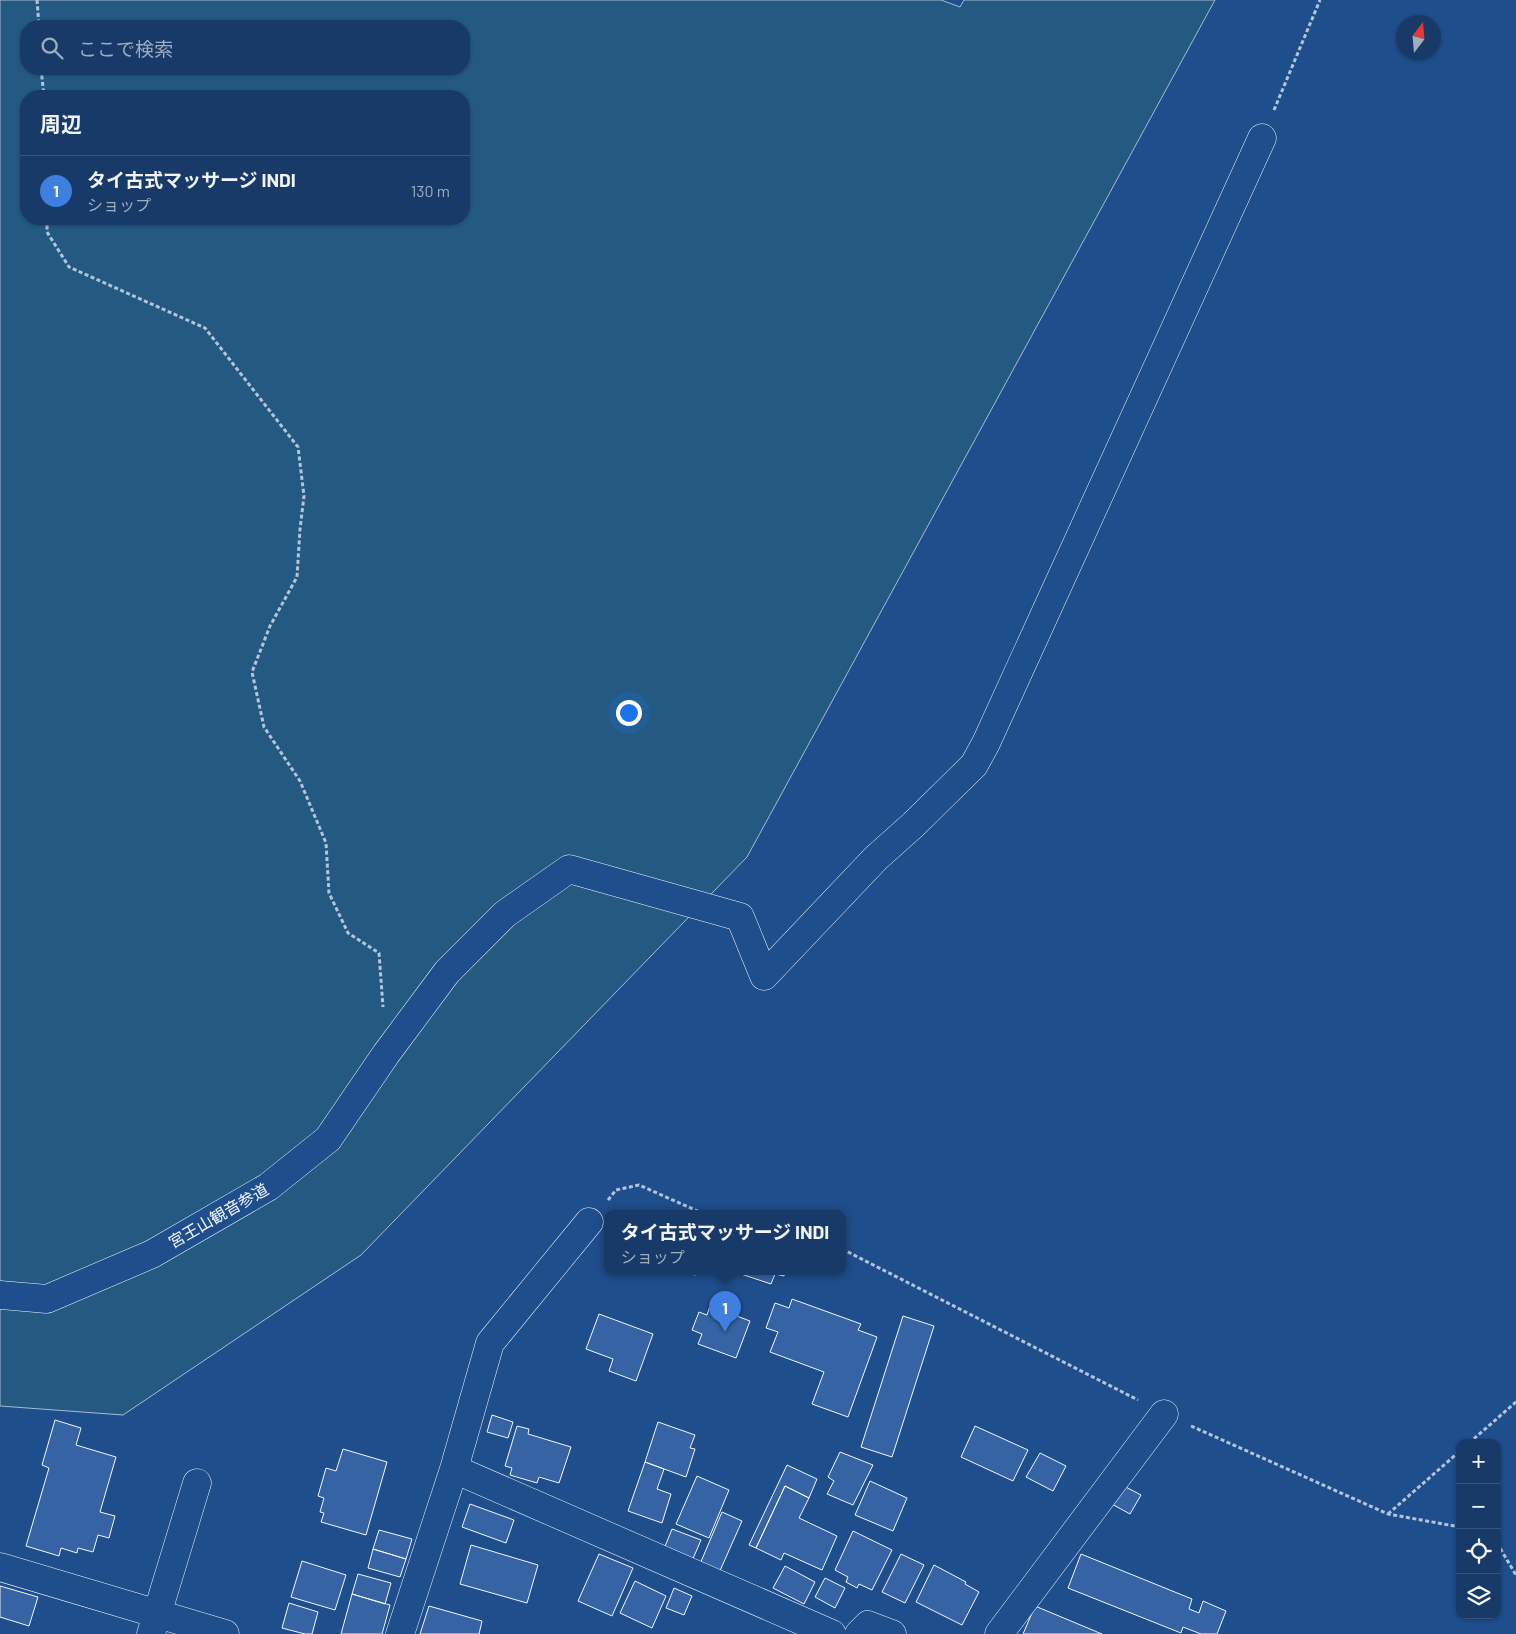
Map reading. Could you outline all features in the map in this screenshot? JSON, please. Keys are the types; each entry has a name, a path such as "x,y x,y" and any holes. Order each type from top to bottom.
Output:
{"street":[{"name":"宮王山観音参道","path":"0,1295 47,1298 152,1254 268,1187 328,1139 386,1054 448,972 505,914 569,869 740,917 764,976 876,858 913,825 974,765 986,743 1262,138"},
{"path":"400,1634 454,1469 490,1343 589,1222"},
{"path":"999,1634 1164,1414"},
{"path":"454,1469 832,1634"},
{"path":"154,1624 197,1483"},
{"path":"0,1567 154,1624 225,1634"},
{"path":"859,1634 868,1625 892,1634"}],"path":[{"path":"37,0 39,20"},
{"path":"1262,138 1320,0"},
{"path":"42,75 43,90"},
{"path":"47,225 47,232 69,267 205,328 298,447 304,496 297,577 270,626 252,672 264,727 300,781 326,843 329,893 348,933 379,953 383,1008"},
{"path":"589,1222 616,1190 639,1185 695,1210"},
{"path":"846,1251 1164,1414 1388,1514 1456,1526"},
{"path":"1474,1439 1516,1402"},
{"path":"1388,1514 1456,1454"},
{"path":"1501,1550 1516,1575"}],"shaded area":[{"path":"0,0 941,0 960,7 964,0 1215,0 747,857 361,1255 123,1415 0,1406"}],"building":[{"path":"744,1275 775,1275 771,1284"},
{"path":"792,1299 861,1324 858,1330 877,1337 848,1417 812,1404 824,1372 770,1352 778,1332 766,1328 775,1303 789,1308"},
{"path":"710,1306 750,1321 736,1358 698,1344 702,1334 692,1330 699,1312 707,1315"},
{"path":"599,1314 653,1334 636,1381 609,1371 613,1359 586,1349"},
{"path":"903,1316 934,1326 892,1457 861,1447"},
{"path":"492,1415 513,1422 508,1438 487,1432"},
{"path":"55,1420 81,1428 76,1445 116,1457 100,1512 115,1516 109,1538 98,1535 93,1552 78,1548 77,1553 61,1548 59,1556 26,1546 49,1468 42,1465"},
{"path":"658,1422 695,1435 690,1448 695,1449 686,1477 645,1462"},
{"path":"517,1426 529,1429 528,1434 571,1447 559,1483 539,1477 537,1483 510,1475 512,1468 505,1466"},
{"path":"975,1426 1028,1450 1013,1481 961,1457"},
{"path":"343,1449 387,1462 366,1535 321,1522 324,1513 320,1512 324,1498 318,1496 326,1468 336,1471"},
{"path":"840,1452 873,1465 853,1505 827,1494 834,1481 828,1477"},
{"path":"1040,1453 1066,1466 1053,1491 1026,1477"},
{"path":"645,1462 664,1469 657,1489 671,1494 662,1523 628,1511"},
{"path":"787,1465 817,1479 809,1498 785,1486 756,1548 749,1545"},
{"path":"697,1476 729,1490 709,1538 676,1524"},
{"path":"870,1481 907,1498 893,1531 855,1515"},
{"path":"1120,1484 1141,1495 1130,1514 1110,1503"},
{"path":"785,1486 809,1498 799,1518 837,1536 822,1570 784,1553 781,1560 756,1548"},
{"path":"470,1504 514,1520 506,1543 462,1527"},
{"path":"722,1512 742,1521 719,1573 700,1564"},
{"path":"672,1529 701,1540 692,1561 664,1549"},
{"path":"379,1530 412,1539 406,1559 373,1549"},
{"path":"853,1531 892,1550 872,1590 859,1584 857,1588 846,1582 848,1577 835,1570"},
{"path":"471,1545 538,1565 527,1603 460,1584"},
{"path":"373,1549 406,1559 400,1577 368,1568"},
{"path":"599,1554 633,1568 612,1616 578,1601"},
{"path":"901,1554 924,1565 905,1603 882,1592"},
{"path":"1081,1554 1192,1599 1189,1609 1199,1613 1203,1601 1226,1611 1217,1634 1201,1634 1183,1627 1181,1633 1068,1588"},
{"path":"302,1561 346,1575 335,1610 291,1597"},
{"path":"934,1565 966,1582 965,1584 979,1592 962,1625 916,1602"},
{"path":"785,1566 815,1582 804,1604 773,1588"},
{"path":"358,1574 391,1583 385,1604 352,1594"},
{"path":"825,1578 845,1588 835,1608 815,1597"},
{"path":"635,1581 666,1596 652,1628 620,1613"},
{"path":"0,1586 38,1597 29,1626 0,1617"},
{"path":"674,1588 692,1596 684,1615 666,1608"},
{"path":"352,1594 390,1605 382,1634 341,1634"},
{"path":"289,1603 318,1612 312,1634 282,1628"},
{"path":"429,1606 482,1621 479,1634 420,1634"},
{"path":"1035,1606 1102,1634 1023,1634"}],"place":[{"name":"タイ古式マッサージ INDI","path":"725,1332"}]}
